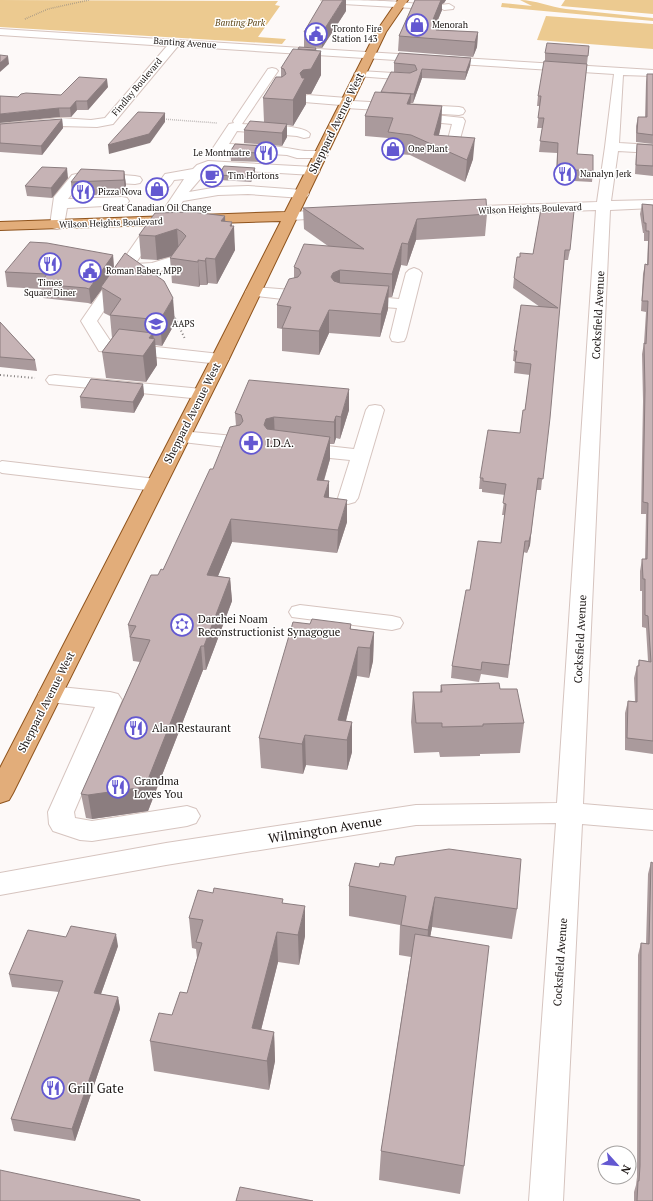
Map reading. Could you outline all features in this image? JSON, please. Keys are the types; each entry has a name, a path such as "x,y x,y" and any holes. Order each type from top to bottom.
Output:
{"main road":[{"name":"Sheppard Avenue West","path":"381,32 380,21 387,2"},
{"name":"Sheppard Avenue West","path":"0,793 220,359 381,32 401,2"},
{"name":"Wilson Heights Boulevard","path":"0,226 291,216"}],"street":[{"path":"326,0 401,2 412,5"},
{"name":"Banting Avenue","path":"0,32 653,73"},
{"name":"Findlay Boulevard","path":"0,128 60,122 101,124 109,121 176,42"},
{"path":"239,121 272,71"},
{"path":"360,74 410,76"},
{"name":"Cocksfield Avenue","path":"546,1201 570,813 604,206 612,147 618,76"},
{"path":"255,96 271,97"},
{"path":"308,99 459,111"},
{"path":"420,109 415,118 459,121 454,143"},
{"path":"320,155 294,153 288,151 219,149 233,127 330,136"},
{"path":"294,153 304,134"},
{"path":"612,147 653,149"},
{"path":"220,359 105,347 89,321 159,221 168,193 202,168 208,165 234,178 251,191 302,194"},
{"path":"168,193 197,184 202,176 211,168 234,178"},
{"path":"168,193 234,178 265,169 313,171"},
{"path":"251,191 265,169"},
{"path":"168,193 197,173"},
{"path":"57,225 61,197 80,176 135,180"},
{"path":"60,204 122,202"},
{"name":"Wilson Heights Boulevard","path":"445,211 653,204"},
{"name":"Wilson Heights Boulevard","path":"291,216 347,214"},
{"path":"125,268 154,269 167,266 178,260"},
{"path":"398,337 414,273"},
{"path":"253,292 292,295"},
{"path":"340,299 406,304"},
{"path":"55,380 202,394"},
{"path":"348,498 374,410"},
{"path":"181,436 234,442"},
{"path":"283,447 361,455"},
{"path":"2,467 156,485"},
{"path":"300,612 392,623"},
{"path":"50,694 110,700 62,812 62,824 80,830 92,830 187,816"},
{"name":"Wilmington Avenue","path":"0,884 166,854 416,815 570,813 653,820"}],"path":[{"path":"19,23 33,15 57,7 89,0"},
{"path":"156,119 224,124"},
{"path":"173,315 182,331 187,346"},
{"path":"0,375 55,380"}],"green space":[{"name":"Banting Park","path":"0,0 278,1 275,5 280,6 258,37 286,39 282,44 0,27"},
{"path":"520,0 566,9 653,18 653,21 501,7 502,3 532,6"},
{"path":"565,0 653,0 653,14 561,6"},
{"path":"546,16 653,24 653,49 537,40"}],"building":[{"path":"323,0 343,0 322,33 304,32"},
{"path":"415,0 441,0 432,22 439,22 436,30 478,32 475,42 399,36"},
{"path":"547,43 589,46 588,56 545,53"},
{"path":"299,47 316,48 315,50 298,49"},
{"path":"293,49 321,51 311,69 303,70 300,73 302,78 305,78 293,100 263,98 276,77 282,77 286,74 284,69 281,68"},
{"path":"399,53 471,58 466,72 422,69 414,94 381,92 391,72 410,73 417,70 415,65 394,63"},
{"path":"0,55 8,56 0,63"},
{"path":"544,61 587,64 577,154 593,155 593,171 557,169 558,143 540,141 544,118 538,118 541,96 538,96"},
{"path":"647,74 653,74 653,135 637,133 638,117 647,117"},
{"path":"79,77 107,79 87,101 76,101 70,108 0,114 0,96 18,97 21,94 26,93 61,95"},
{"path":"375,92 411,94 407,104 442,106 434,135 475,138 467,160 411,135 388,132 393,118 365,116"},
{"path":"138,112 165,113 149,134 108,145"},
{"path":"62,119 41,146 0,143 0,124"},
{"path":"250,121 287,124 282,133 244,130"},
{"path":"235,144 276,147 264,147 260,153 230,152"},
{"path":"637,144 653,145 653,166 636,165"},
{"path":"224,166 255,168 250,177 219,175"},
{"path":"42,167 67,168 51,188 25,186"},
{"path":"81,169 124,171 124,180 71,182"},
{"path":"486,199 487,214 417,219 408,244 402,243 392,274 340,270 333,273 331,277 334,281 340,283 389,286 381,314 329,310 319,331 282,328 291,307 277,305 289,279 298,277 301,273 299,269 294,267 304,244 364,249 303,208"},
{"path":"642,204 653,205 653,741 627,738 628,701 637,702 637,666 639,666 639,660 651,662 648,616 645,615 645,579 643,579 642,559 647,559 648,503 643,502 645,390 644,343 646,344 648,301 642,301 645,264 648,265 649,231 646,231"},
{"path":"541,209 574,211 570,250 565,250 543,479 538,478 531,533 529,541 525,541 509,665 482,662 481,670 452,666 466,590 470,590 478,541 501,543 506,504 503,503 506,484 483,481 483,478 480,478 488,430 520,433 523,410 525,410 531,364 515,362 517,351 514,351 521,305 558,308 514,278 517,257 520,257 520,253 533,254"},
{"path":"193,212 225,216 221,221 232,222 230,226 234,226 215,259 206,258 205,261 198,260 198,262 170,258 186,236 177,229 155,236 139,235 155,213"},
{"path":"30,242 47,243 113,255 89,289 40,284 47,274 5,272"},
{"path":"125,253 164,281 173,298 160,320 110,315 121,299 101,287"},
{"path":"0,322 35,360 0,357"},
{"path":"119,329 153,333 149,338 155,339 143,356 102,352"},
{"path":"91,379 143,384 133,402 80,397"},
{"path":"249,380 349,389 341,417 336,416 334,422 274,417 266,419 264,425 267,429 330,437 317,480 329,481 324,497 347,500 338,530 231,519 207,575 230,578 204,646 201,646 145,787 88,795 81,794 150,640 130,637 136,626 128,625 151,575 158,575 161,569 163,570 210,469 213,469 230,427 240,425 243,421 241,415 235,413"},
{"path":"312,619 351,624 350,629 374,632 370,648 358,647 338,720 352,722 347,740 305,735 302,744 259,738 293,622 310,624"},
{"path":"499,683 500,689 517,689 524,723 442,727 442,723 416,723 413,692 442,692 441,685"},
{"path":"449,849 521,859 517,909 435,897 428,930 401,925 406,896 349,886 355,863 379,867 380,863 394,865 396,857"},
{"path":"651,862 653,863 653,1201 637,1201 640,1166 641,943 649,944"},
{"path":"214,888 283,899 282,903 305,906 298,935 277,932 252,1028 274,1032 267,1061 150,1041 159,1013 172,1015 180,992 187,993 202,943 196,942 203,920 189,918 198,890 213,893"},
{"path":"71,926 116,934 94,993 118,997 72,1129 11,1119 63,981 9,974 28,930 66,937"},
{"path":"415,934 489,946 464,1166 381,1151"},
{"path":"0,1170 140,1200 140,1201 0,1201"},
{"path":"240,1187 313,1201 236,1201"}],"tunnel":[{"path":"157,194 164,185"}],"place":[{"name":"Menorah","path":"417,25"},
{"name":"Toronto Fire Station 143","path":"316,34"},
{"name":"One Plant","path":"393,149"},
{"name":"Le Montmatre","path":"266,153"},
{"name":"Nanalyn Jerk","path":"565,174"},
{"name":"Tim Hortons","path":"212,176"},
{"name":"Great Canadian Oil Change","path":"157,189"},
{"name":"Pizza Nova","path":"83,192"},
{"name":"Times Square Diner","path":"50,264"},
{"name":"Roman Baber, MPP","path":"90,271"},
{"name":"AAPS","path":"156,324"},
{"name":"I.D.A.","path":"251,443"},
{"name":"Darchei Noam Reconstructionist Synagogue","path":"182,625"},
{"name":"Alan Restaurant","path":"136,728"},
{"name":"Grandma Loves You","path":"118,787"},
{"name":"Grill Gate","path":"53,1088"}]}
